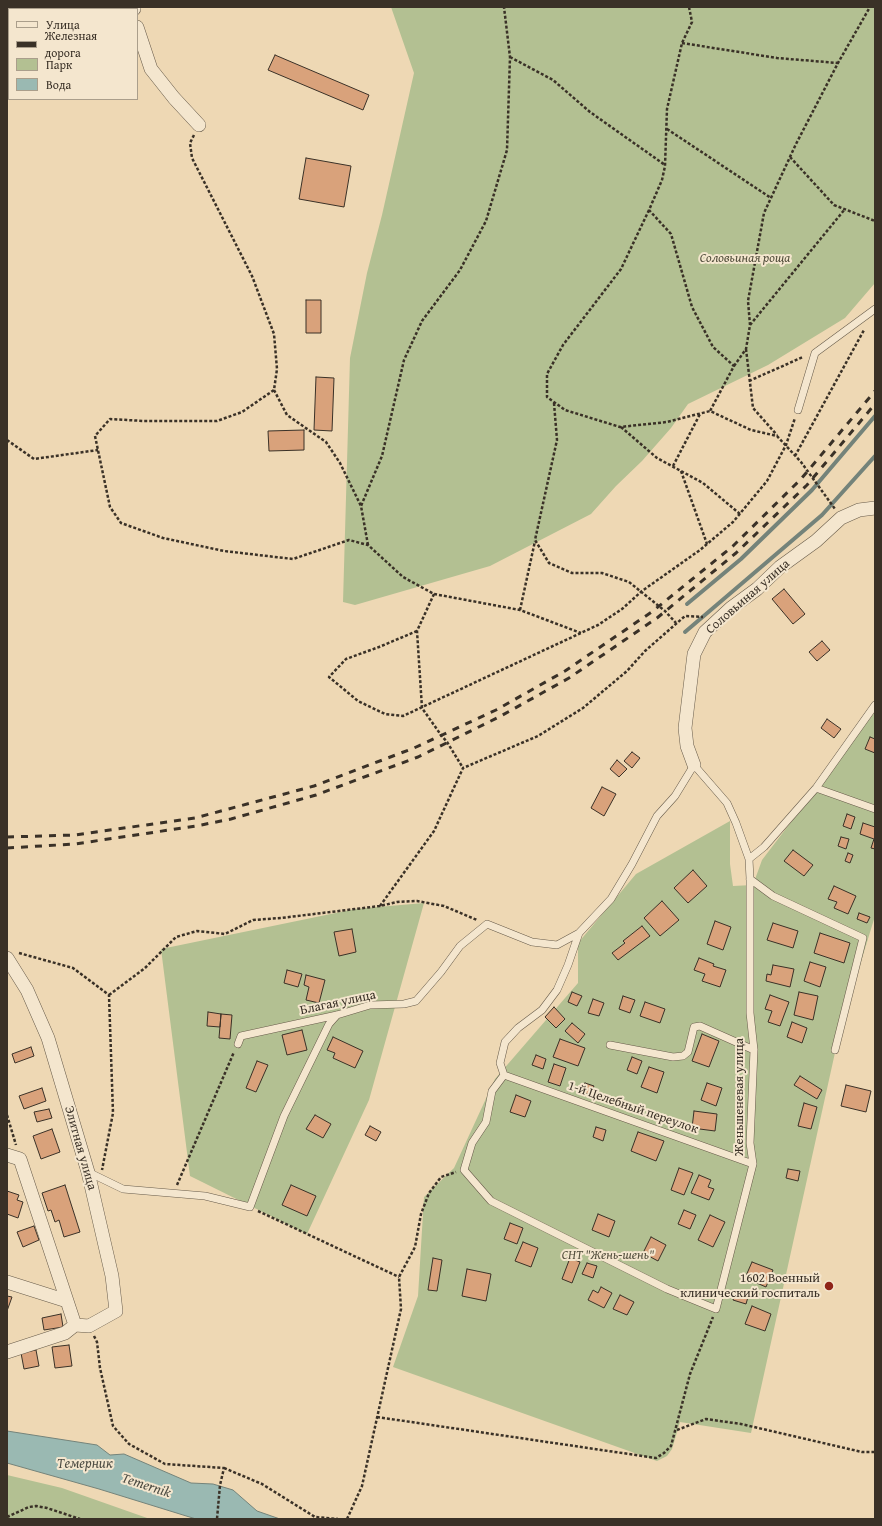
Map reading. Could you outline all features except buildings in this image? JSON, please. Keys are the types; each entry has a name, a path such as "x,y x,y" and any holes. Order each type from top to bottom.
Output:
{"street":[{"path":"138,30 151,69 174,98 199,125"},
{"name":"Соловьиная улица","path":"694,765 687,746 685,728 694,654 705,632 720,618 757,589 780,567 816,541 841,518 859,510 875,508"},
{"name":"Элитная улица","path":"11,954 48,1038 88,1172 112,1276 116,1311 89,1326"},
{"path":"13,1157 67,1300 74,1325"},
{"path":"7,1282 67,1300"},
{"path":"7,1352 65,1333 74,1325 89,1326"}],"lane":[{"path":"798,410 815,352 875,310"},
{"path":"749,859 764,847 816,788 875,705"},
{"path":"487,924 532,942 557,945 579,933 611,899 632,864 657,816 675,796 694,765"},
{"name":"Соловьиная улица","path":"694,765 726,803 736,822 749,859 750,880"},
{"path":"816,788 875,809"},
{"path":"750,880 774,896 863,938 835,1050"},
{"name":"Женьшеневая улица","path":"716,1309 753,1164 750,1143 754,1050 750,1013 750,880"},
{"name":"Благая улица","path":"238,1044 241,1036 337,1015 370,1005 404,1004 416,1001 437,977 460,946 487,924"},
{"path":"579,933 568,965 557,990 542,1010 518,1028 505,1042 500,1063 504,1075 492,1091 486,1122 472,1143 464,1170 491,1201 667,1290 716,1309"},
{"path":"88,1172 124,1189 205,1196 250,1207 284,1116 329,1024 337,1015"},
{"path":"610,1045 673,1057 683,1056 688,1052 694,1027 700,1026 754,1050"},
{"name":"1-й Целебный переулок","path":"504,1075 753,1164"}],"path":[{"path":"361,506 382,456 404,360 422,321 460,270 486,221 507,150 510,57 504,7"},
{"path":"689,7 692,22 682,43 667,109 665,166 662,180 620,269 563,345 547,374 547,397 565,410 620,427 667,422 710,411 751,430 777,436"},
{"path":"841,518 795,456 753,408 746,348 750,326 748,301 764,213 790,156 838,63 870,7"},
{"path":"682,43 778,58 838,63"},
{"path":"510,57 552,80 590,112 665,166"},
{"path":"199,125 190,143 192,158 252,276 274,334 277,369 274,390 287,415 326,442 340,463 361,506 368,545"},
{"path":"666,129 771,198"},
{"path":"790,156 834,205 875,222"},
{"path":"649,210 671,234 692,306 713,347 734,366"},
{"path":"750,326 846,210"},
{"path":"795,456 875,310"},
{"path":"710,411 734,366 746,348"},
{"path":"749,381 815,352"},
{"path":"274,390 242,412 217,421 144,421 110,419 95,436 110,507 121,523 163,538 224,551 294,559 349,540 368,545 403,577 434,594 520,610 581,633"},
{"path":"520,610 558,440 554,402"},
{"path":"417,631 346,659 329,678 358,701 385,714 403,716 598,625 707,544 733,522 768,481 786,445 798,410"},
{"path":"672,466 700,414"},
{"path":"620,427 656,458 704,483 740,514"},
{"path":"7,440 34,459 98,450"},
{"path":"681,471 707,544"},
{"path":"535,540 549,562 572,574 602,573 629,582 642,591 676,623"},
{"path":"434,594 417,631 422,708 441,736 447,742 463,768"},
{"path":"380,906 434,831 463,768 538,736 583,708 626,671 644,651 685,616 720,618"},
{"path":"109,995 145,968 176,937 197,931 225,934 253,920 380,906 397,902 417,901 444,906 487,924"},
{"path":"11,954 73,968 109,995"},
{"path":"100,1177 113,1113 109,995"},
{"path":"173,1193 238,1044"},
{"path":"7,1115 13,1157"},
{"path":"347,1519 362,1486 402,1309 399,1277 415,1247 421,1214 429,1193 441,1177 464,1170"},
{"path":"250,1207 399,1277"},
{"path":"377,1417 656,1458 664,1454 671,1446 690,1374 716,1309"},
{"path":"89,1326 97,1342 100,1368 113,1426 129,1444 165,1464 224,1468 262,1484 315,1517 338,1519"},
{"path":"676,1430 706,1419 741,1424 862,1452 875,1452"},
{"path":"216,1519 220,1485 224,1468"},
{"path":"7,1517 29,1507 36,1506 80,1519"}],"green space":[{"path":"7,7 126,7 8,8 7,100"},
{"name":"Соловьиная роща","path":"391,7 875,7 875,283 845,318 768,365 688,404 671,428 642,461 616,486 591,514 490,566 355,605 343,602 350,358 367,273 382,215 414,73"},
{"name":"СНТ \"Жень-шень\"","path":"875,712 875,916 840,1030 751,1433 680,1422 672,1449 667,1456 657,1461 393,1367 418,1296 424,1197 454,1168 495,1079 578,983 578,943 636,874 730,821 730,864 733,886 753,885 762,860"},
{"path":"424,903 369,1100 307,1234 190,1176 161,949 355,909"},
{"path":"7,1475 62,1488 150,1519 7,1519"}],"water":[{"name":"Темерник","path":"7,1431 97,1445 110,1455 124,1454 191,1483 213,1484 233,1490 257,1511 280,1519 196,1519 99,1489 7,1463"}],"waterway":[{"path":"687,604 741,559 812,490 875,416"},
{"path":"685,632 822,515 875,456"}],"railway":[{"path":"7,837 75,835 195,818 314,786 414,748 496,710 565,671 653,611 733,546 801,479 875,391"},
{"path":"7,848 75,844 196,826 231,819 316,795 418,757 499,717 569,678 657,618 736,553 807,485 875,404"}],"place":[{"name":"1602 Военный клинический госпиталь","path":"829,1286"}],"water label":[{"name":"Temernik","path":"146,1486"}]}
